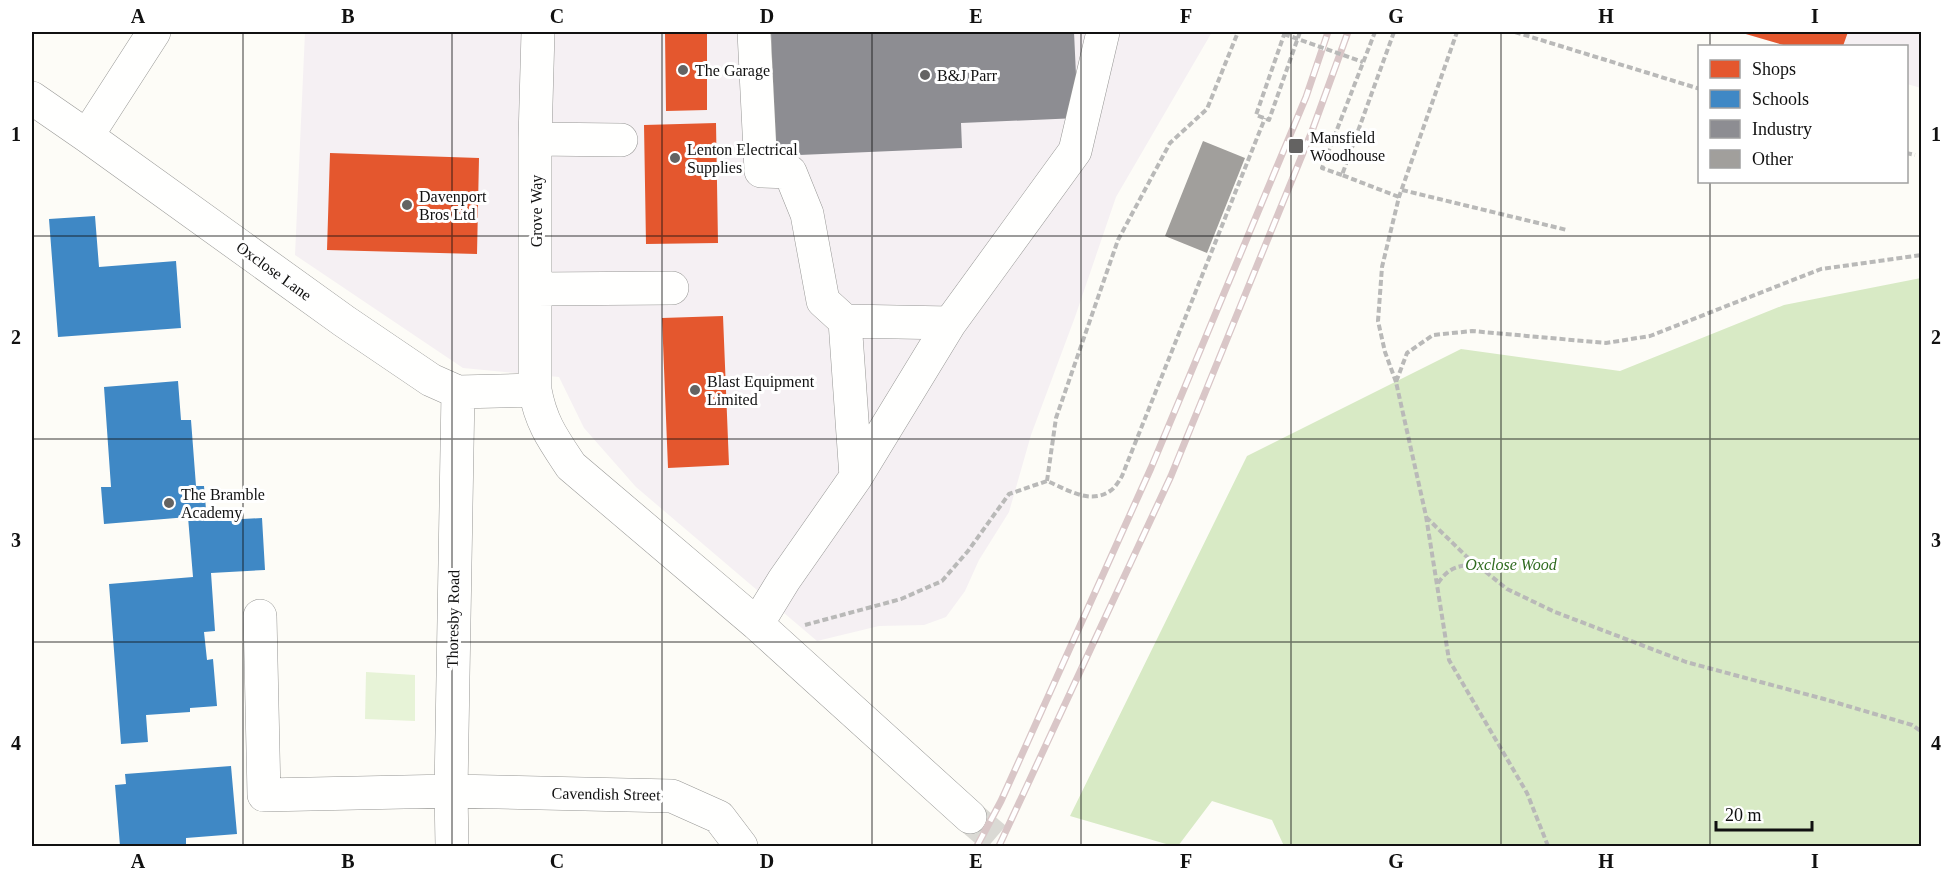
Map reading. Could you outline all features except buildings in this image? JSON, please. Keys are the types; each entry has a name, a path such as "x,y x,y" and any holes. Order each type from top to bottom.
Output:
{"street":[{"path":"87,136 154,32"},
{"name":"Grove Way","path":"538,32 535,139 535,390 539,413 552,438 571,466 763,630 970,817"},
{"path":"754,32 761,171 790,172 807,214 823,301 845,321 950,323"},
{"path":"763,630 784,580 856,477 950,323 1076,151 1103,32"},
{"name":"Oxclose Lane","path":"32,98 431,381 458,392 535,390"},
{"path":"535,139 621,140"},
{"path":"536,289 672,288"},
{"path":"845,321 856,477"},
{"name":"Thoresby Road","path":"452,846 458,392"},
{"name":"Cavendish Street","path":"260,616 264,795 451,791 672,796 719,817 741,846"}],"path":[{"path":"1047,481 1056,418 1118,240 1170,143 1207,109 1238,32"},
{"path":"1300,32 1269,120 1256,115 1285,33 1363,62"},
{"path":"1375,32 1322,168 1399,196"},
{"path":"1342,176 1394,32"},
{"path":"1457,32 1399,196 1382,267 1378,321 1385,352 1396,382 1426,516 1449,660 1527,793 1548,846"},
{"path":"1515,32 1698,87"},
{"path":"763,630 901,599 942,581 1009,494 1047,481 1082,497 1096,496 1110,491 1122,476 1265,118"},
{"path":"1908,153 1915,155"},
{"path":"1402,190 1567,230"},
{"path":"1396,382 1407,353 1433,335 1472,331 1606,343 1650,336 1821,269 1922,255"},
{"path":"1426,516 1478,566 1507,589 1555,612 1686,662 1912,725 1922,732"},
{"path":"1437,584 1453,567 1478,566"}],"shaded area":[{"path":"305,32 1212,32 1116,197 1031,435 1009,512 979,560 965,591 946,617 924,625 879,626 817,641 636,487 584,428 559,377 463,368 295,255"},
{"path":"1738,32 1921,32 1921,88 1908,84 1908,45 1784,45"}],"green space":[{"name":"Oxclose Wood","path":"1921,278 1921,846 1284,846 1272,820 1212,801 1178,846 1173,846 1070,816 1247,456 1461,349 1620,371 1784,305"},
{"path":"366,672 415,675 415,721 365,719"}],"tunnel":[{"path":"970,817 1004,846"}],"railway":[{"path":"977,846 1001,801 1151,468 1306,97 1328,32"},
{"path":"999,846 1171,476 1312,131 1348,32"}],"place":[{"name":"The Garage","path":"683,70"},
{"name":"B&J Parr","path":"925,75"},
{"name":"Mansfield Woodhouse","path":"1296,146"},
{"name":"Lenton Electrical Supplies","path":"675,158"},
{"name":"Davenport Bros Ltd","path":"407,205"},
{"name":"Blast Equipment Limited","path":"695,390"},
{"name":"The Bramble Academy","path":"169,503"}]}
